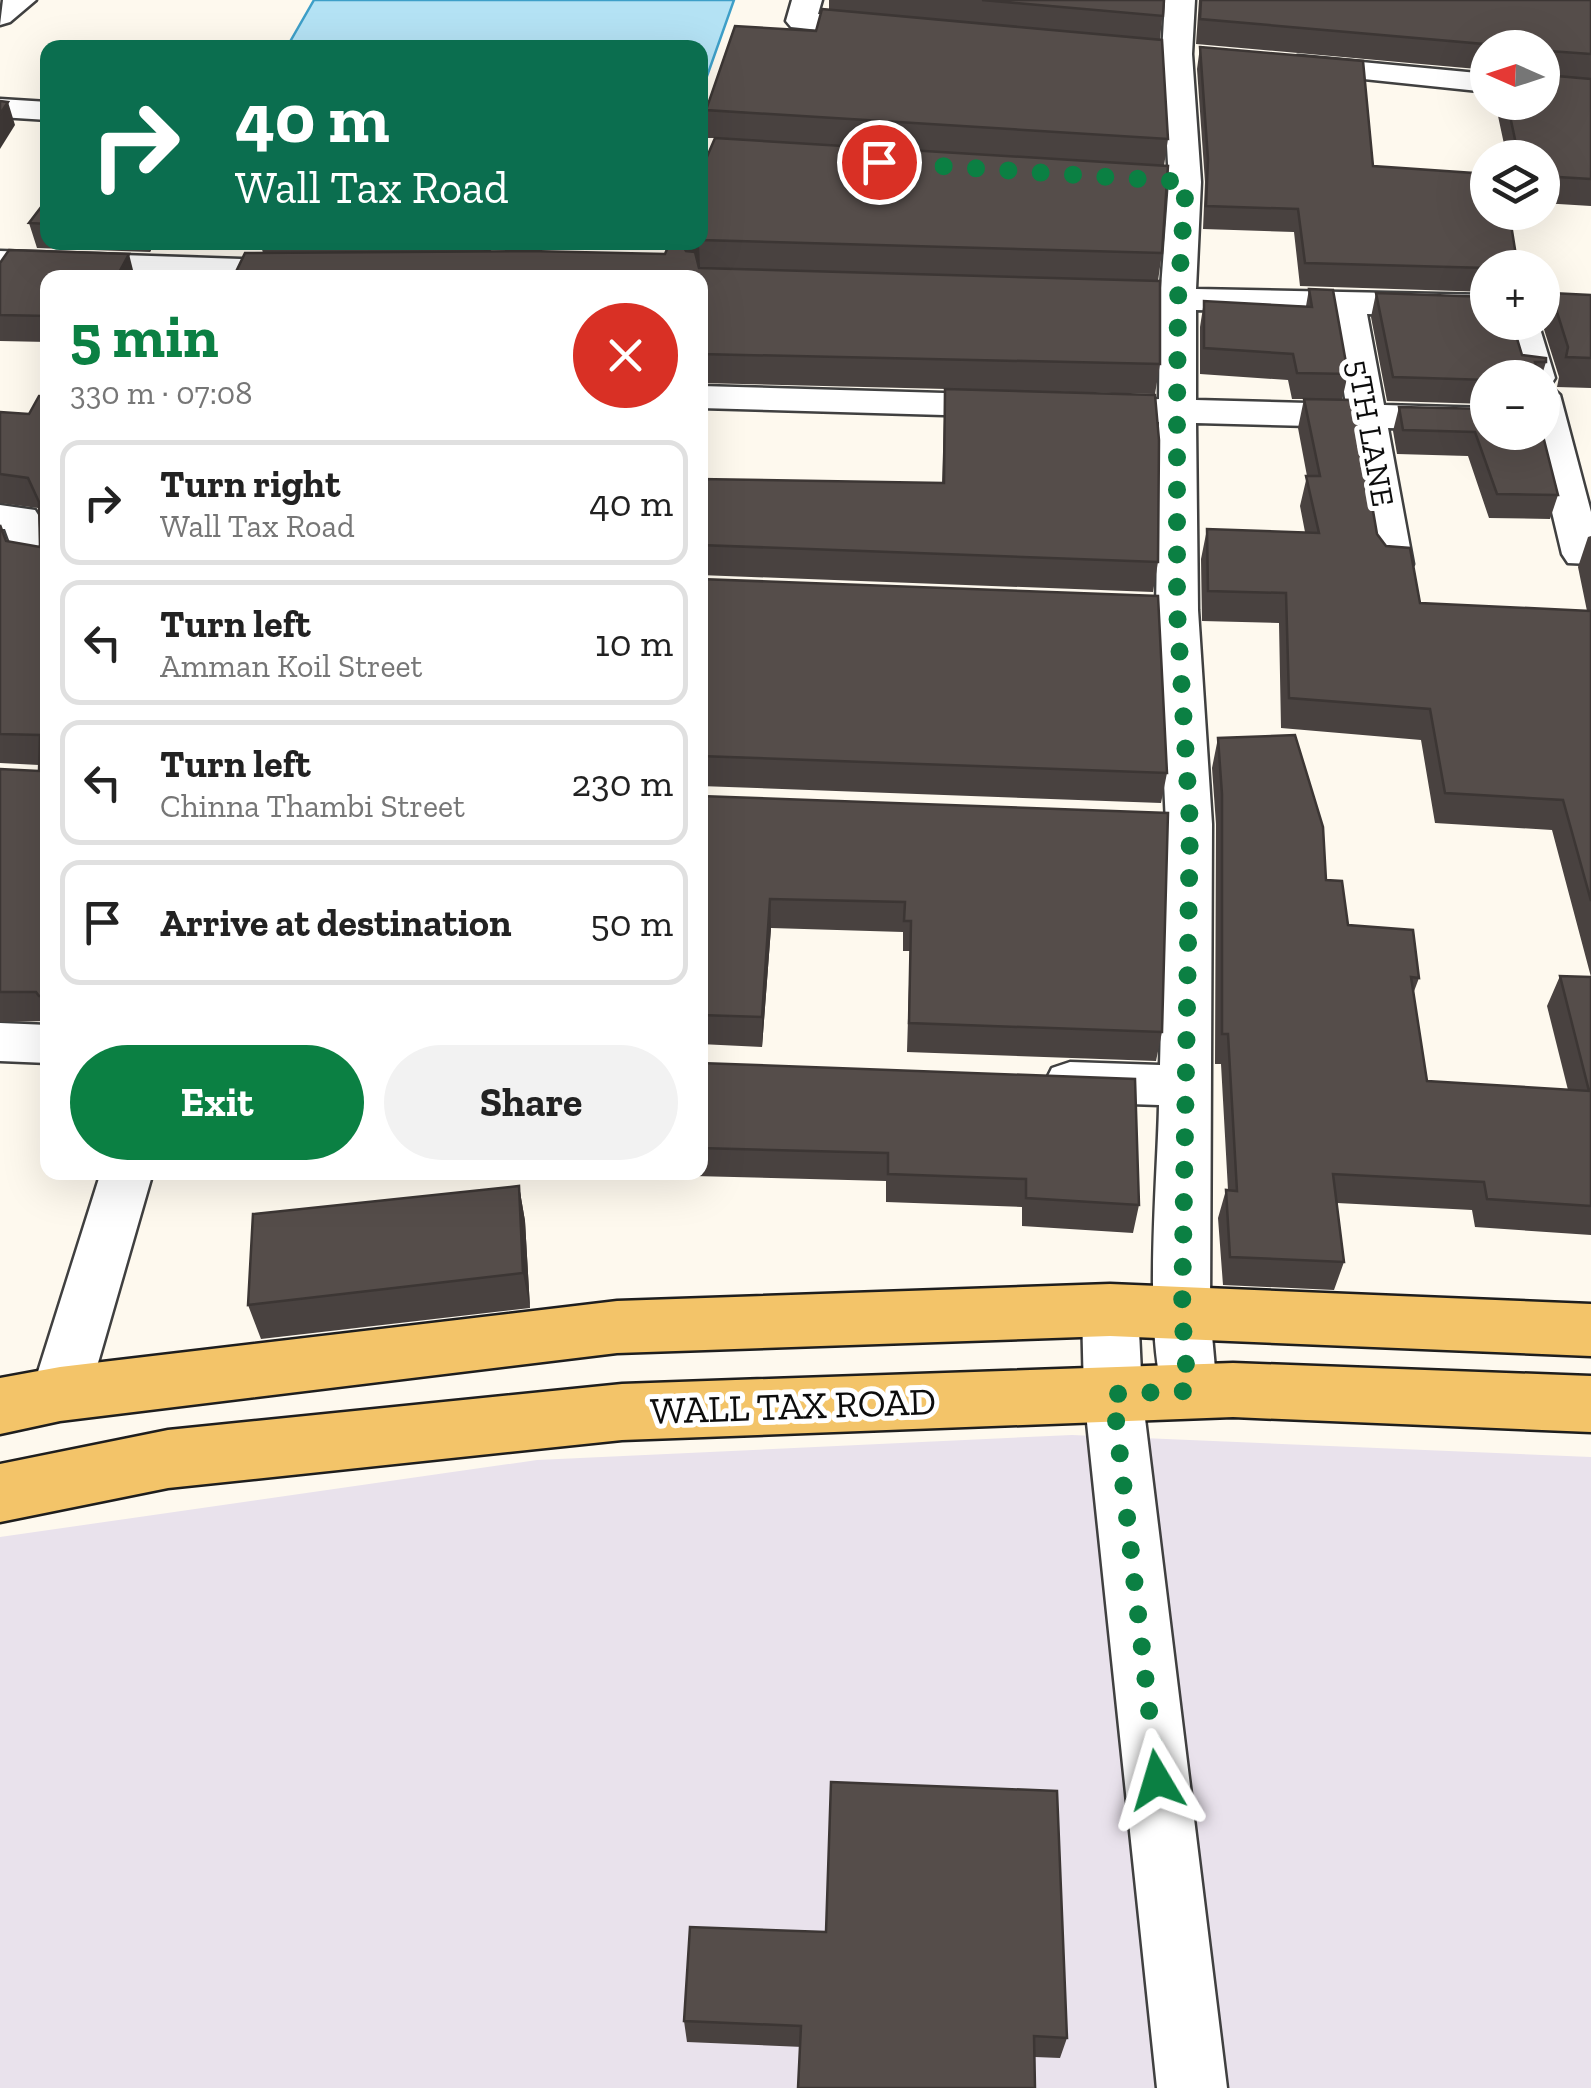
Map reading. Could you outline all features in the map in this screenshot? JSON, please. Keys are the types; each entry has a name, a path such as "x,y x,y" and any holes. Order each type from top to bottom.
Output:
{"main road":[{"path":"0,1406 60,1394 617,1327 1110,1310 1591,1330"},
{"name":"WALL TAX ROAD","path":"0,1493 168,1459 622,1412 1188,1391 1591,1404"}],"street":[{"path":"0,16 22,0"},
{"path":"807,0 801,21 920,31"},
{"path":"1180,0 1183,54 1166,180 1178,298 1177,411 1157,610 1185,1086 1182,1313 1188,1391"},
{"path":"1268,62 1470,81"},
{"path":"0,108 40,110"},
{"path":"0,261 274,270"},
{"path":"1118,297 1470,305"},
{"name":"5TH LANE","path":"1348,302 1394,564"},
{"path":"708,397 1058,408"},
{"path":"1117,409 1470,419"},
{"path":"1560,415 1591,422"},
{"path":"1555,450 1582,554"},
{"path":"0,517 21,518 34,562 40,562"},
{"path":"0,1042 40,1044"},
{"path":"1030,1080 1185,1086"},
{"path":"60,1394 125,1180"},
{"path":"1110,1310 1113,1394 1192,2088"}],"shaded area":[{"path":"1072,1435 1591,1457 1591,2088 0,2088 0,1537 537,1460"}],"water":[{"path":"314,0 734,0 708,73 708,40 291,40"}],"building":[{"path":"982,0 1164,0 1163,16"},
{"path":"1201,0 1591,0 1591,54 1560,52 1560,30 1470,30 1470,43 1200,19"},
{"path":"822,9 1162,40 1168,139 708,110 735,26 816,31"},
{"path":"1200,47 1363,61 1373,166 1470,173 1470,230 1512,230 1515,250 1470,250 1470,267 1305,263 1298,209 1206,206 1208,159"},
{"path":"1560,76 1591,79 1591,179 1560,177 1560,140 1515,140 1511,120 1560,120"},
{"path":"715,138 1168,166 1162,253 708,240 708,154"},
{"path":"40,209 40,224 29,223"},
{"path":"9,250 129,254 120,270 40,270 40,316 0,315 0,263"},
{"path":"667,250 695,252 699,268 1160,281 1160,364 708,354 708,270 237,270 245,253 665,254"},
{"path":"1309,289 1333,290 1348,374 1297,373 1293,354 1204,348 1204,301 1312,307"},
{"path":"1376,293 1470,296 1470,340 1517,340 1522,355 1546,358 1470,360 1470,379 1393,377"},
{"path":"1560,293 1591,295 1591,358 1566,357 1568,347 1560,322"},
{"path":"945,389 1155,395 1159,440 1158,562 708,545 708,479 944,483"},
{"path":"40,396 40,547 39,502 28,478 0,474 0,412 29,414"},
{"path":"1304,399 1354,400 1377,534 1386,546 1410,548 1420,603 1591,611 1591,901 1563,800 1445,793 1430,709 1289,698 1286,593 1208,591 1207,529 1319,533 1306,476 1320,476"},
{"path":"1399,407 1470,409 1470,432 1403,430"},
{"path":"1481,450 1547,450 1558,495 1497,494"},
{"path":"0,525 6,541 40,547 40,735 0,734"},
{"path":"708,579 1158,596 1167,773 708,756"},
{"path":"40,735 40,996 36,992 0,992 0,769 39,771"},
{"path":"1295,735 1323,827 1326,880 1342,881 1348,925 1413,930 1419,978 1411,977 1427,1081 1589,1091 1560,976 1591,977 1591,1206 1487,1199 1484,1182 1333,1174 1344,1262 1230,1257 1226,1190 1237,1191 1228,1034 1222,1034 1222,794 1218,738"},
{"path":"708,796 1168,813 1162,1032 909,1023 911,921 904,921 905,902 770,899 762,1017 708,1015"},
{"path":"708,1063 1135,1079 1139,1205 1026,1198 1026,1179 888,1174 888,1153 708,1148"},
{"path":"519,1186 523,1273 248,1305 253,1214"},
{"path":"831,1782 1057,1791 1067,2038 1034,2036 1035,2088 798,2088 801,2026 684,2021 690,1927 826,1932"}],"route":[{"path":"879,162 1186,182 1178,298 1177,610 1190,824 1182,1313 1188,1391 1113,1394 1157,1780"}]}
